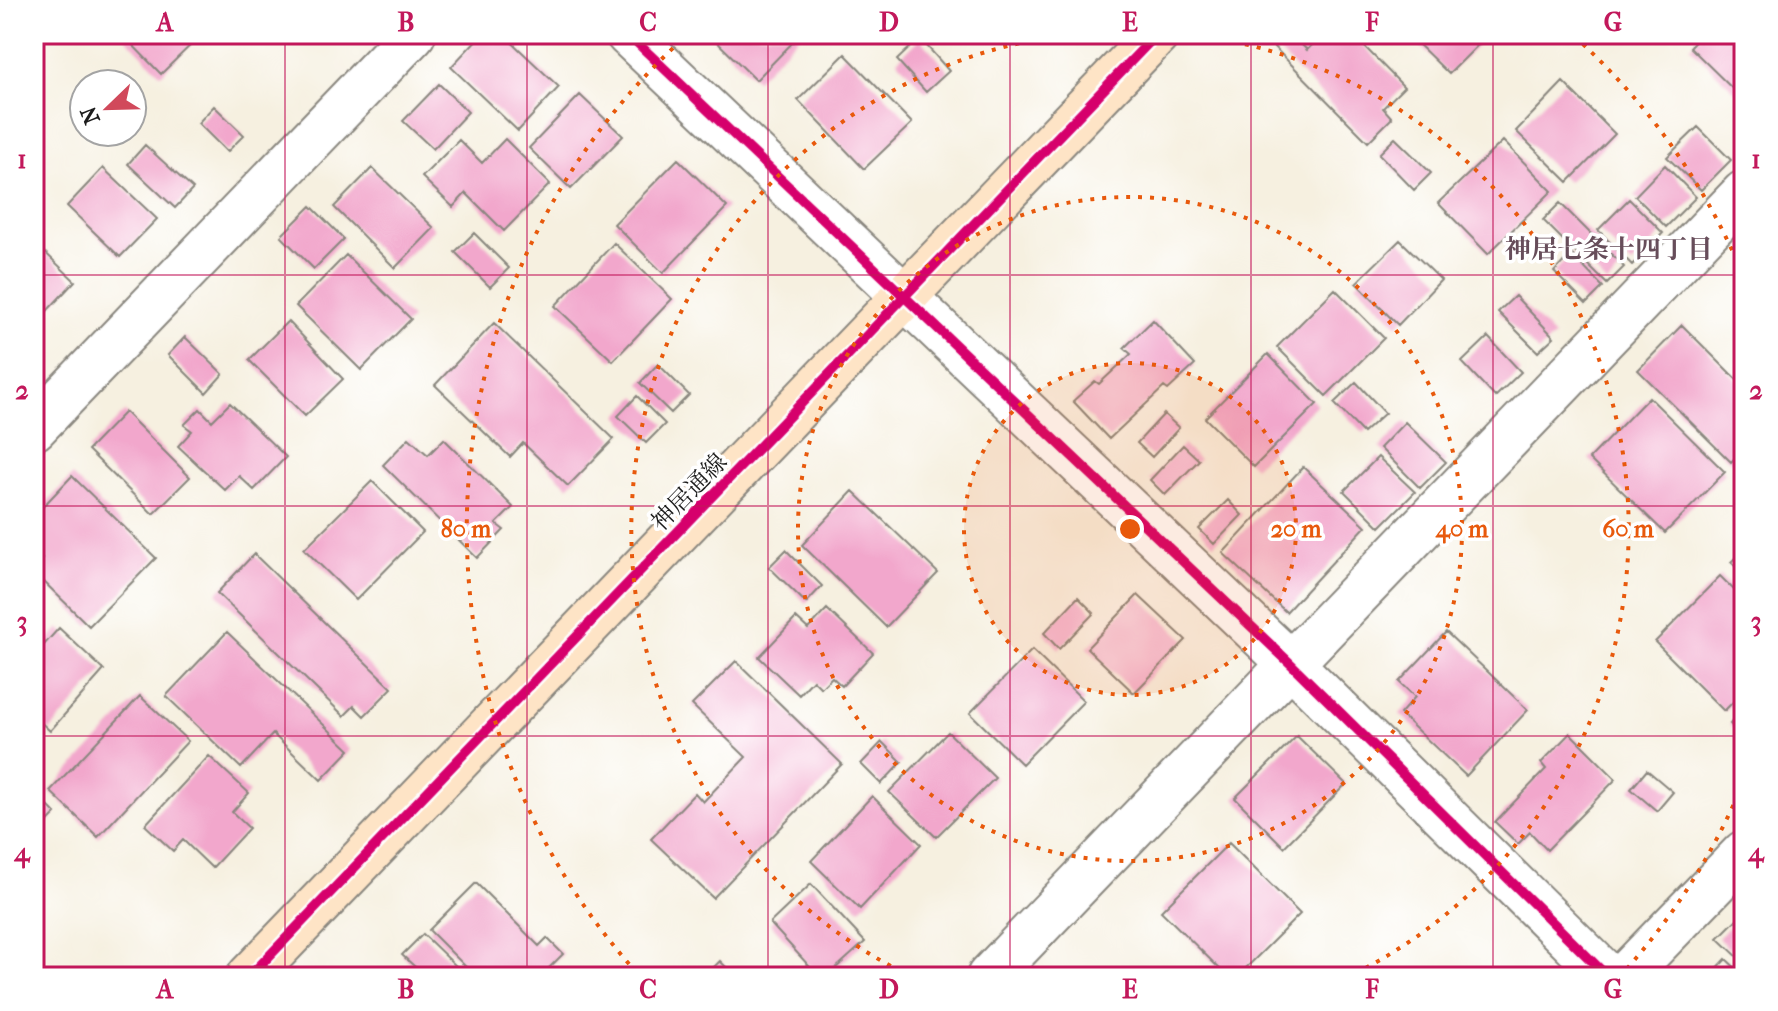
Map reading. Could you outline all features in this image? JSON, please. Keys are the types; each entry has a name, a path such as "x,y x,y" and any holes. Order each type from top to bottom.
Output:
{"street":[{"path":"34,428 413,34"},
{"path":"628,34 903,299 1292,665 1608,977"},
{"name":"神居通線","path":"249,977 1157,34"},
{"path":"989,977 1744,193"},
{"path":"1624,977 1744,853"}],"building":[{"path":"122,34 202,34 161,74"},
{"path":"482,34 503,34 559,87 518,131 451,67"},
{"path":"709,34 801,34 756,80"},
{"path":"1277,34 1291,34 1307,50 1323,34 1366,34 1359,41 1404,87 1383,108 1392,118 1368,142 1269,42"},
{"path":"1408,34 1489,34 1449,74"},
{"path":"1702,34 1744,34 1744,100 1690,47"},
{"path":"920,38 949,71 926,92 897,60"},
{"path":"845,54 912,123 864,169 798,100"},
{"path":"1563,82 1615,134 1568,182 1516,131"},
{"path":"439,84 468,112 433,149 403,121"},
{"path":"580,95 623,136 571,189 529,148"},
{"path":"214,106 244,135 227,152 198,123"},
{"path":"1698,127 1731,160 1701,190 1667,157"},
{"path":"1395,138 1431,173 1414,190 1379,154"},
{"path":"505,139 550,184 504,231 466,193 453,207 422,177 459,140 482,163"},
{"path":"1503,141 1552,191 1488,254 1438,203"},
{"path":"142,148 148,148 193,189 175,208 128,164"},
{"path":"678,159 727,207 663,273 614,224"},
{"path":"1665,165 1696,197 1666,227 1635,196"},
{"path":"103,168 157,219 120,257 67,206"},
{"path":"372,168 434,228 395,268 334,207"},
{"path":"1629,199 1663,233 1632,265 1598,230"},
{"path":"1560,203 1624,267 1607,284 1543,220"},
{"path":"311,206 344,239 314,269 281,236"},
{"path":"474,233 509,268 490,287 455,252"},
{"path":"1400,240 1441,280 1398,325 1356,283"},
{"path":"34,242 75,281 34,325"},
{"path":"614,243 672,299 613,361 555,306"},
{"path":"1571,254 1603,287 1586,304 1554,272"},
{"path":"346,255 411,319 361,370 296,306"},
{"path":"1335,289 1384,338 1326,396 1277,347"},
{"path":"1515,296 1554,337 1538,352 1498,312"},
{"path":"1153,320 1195,365 1168,390 1164,387 1109,439 1073,401 1095,381 1099,384 1131,354 1124,348"},
{"path":"288,321 343,379 305,416 249,360"},
{"path":"494,323 614,439 568,486 523,443 510,457 435,385"},
{"path":"1682,325 1744,387 1744,449 1731,462 1638,370"},
{"path":"185,337 223,374 206,393 168,355"},
{"path":"1488,337 1521,372 1495,397 1462,362"},
{"path":"1268,354 1317,404 1254,467 1205,418"},
{"path":"658,364 689,395 671,413 640,383"},
{"path":"1356,382 1385,413 1363,433 1334,403"},
{"path":"637,396 665,424 646,443 618,416"},
{"path":"1649,397 1725,472 1665,533 1589,459"},
{"path":"230,403 286,457 254,490 239,476 225,490 178,446 192,431 184,425 200,409 212,421"},
{"path":"125,412 190,477 153,514 88,450"},
{"path":"1164,414 1179,428 1152,457 1137,443"},
{"path":"1405,422 1446,462 1420,488 1380,448"},
{"path":"409,438 428,455 444,439 513,507 496,524 504,530 477,558 383,465"},
{"path":"1183,445 1199,460 1165,495 1150,480"},
{"path":"1378,457 1415,492 1380,527 1344,491"},
{"path":"1303,467 1366,526 1286,612 1223,553"},
{"path":"72,476 156,558 89,626 34,572 34,566 42,559 34,551 34,516"},
{"path":"372,481 423,532 356,600 304,549"},
{"path":"853,491 938,573 886,627 802,545"},
{"path":"1228,500 1242,515 1214,544 1199,529"},
{"path":"1744,549 1744,575 1731,562"},
{"path":"786,550 822,586 806,603 769,567"},
{"path":"254,554 392,688 364,716 354,706 344,716 217,593"},
{"path":"1720,576 1744,600 1744,691 1724,711 1655,642"},
{"path":"1138,595 1186,640 1134,693 1087,648"},
{"path":"1078,597 1094,613 1059,649 1044,633"},
{"path":"827,609 873,653 842,686 832,677 821,688 813,680 799,695 759,657 796,618 808,629"},
{"path":"59,628 104,670 50,731 34,716 34,656"},
{"path":"227,632 350,750 321,780 273,734 241,768 166,696"},
{"path":"1446,632 1528,710 1466,776 1400,714 1415,697 1399,682"},
{"path":"1032,650 1084,701 1022,764 970,713"},
{"path":"736,661 842,764 713,898 651,839 695,793 703,802 746,757 692,705"},
{"path":"140,696 188,741 98,837 50,791"},
{"path":"1744,708 1744,738 1730,724"},
{"path":"948,732 995,778 936,837 889,792"},
{"path":"1570,733 1616,779 1547,850 1530,832 1518,844 1495,822 1546,769 1541,763"},
{"path":"1297,736 1346,784 1284,847 1235,798"},
{"path":"882,742 902,762 881,784 861,764"},
{"path":"209,756 249,793 232,812 249,828 212,868 183,840 173,851 145,825"},
{"path":"1647,770 1673,792 1657,811 1631,789"},
{"path":"36,794 56,814 34,836 34,796"},
{"path":"872,796 921,844 860,909 811,861"},
{"path":"1229,843 1300,914 1237,977 1228,977 1161,911"},
{"path":"476,883 539,946 547,938 563,954 540,977 476,977 429,930"},
{"path":"811,884 865,942 826,977 819,977 770,923"},
{"path":"1742,914 1744,916 1744,963 1718,938"},
{"path":"423,934 456,966 445,977 426,977 402,955"},
{"path":"1726,959 1744,976 1744,977 1709,977"},
{"path":"720,961 736,977 704,977"}],"cycle path":[{"path":"628,34 1292,665 1608,977"},
{"path":"249,977 1157,34"}],"district":[{"name":"神居七条十四丁目","path":"1609,249"}]}
